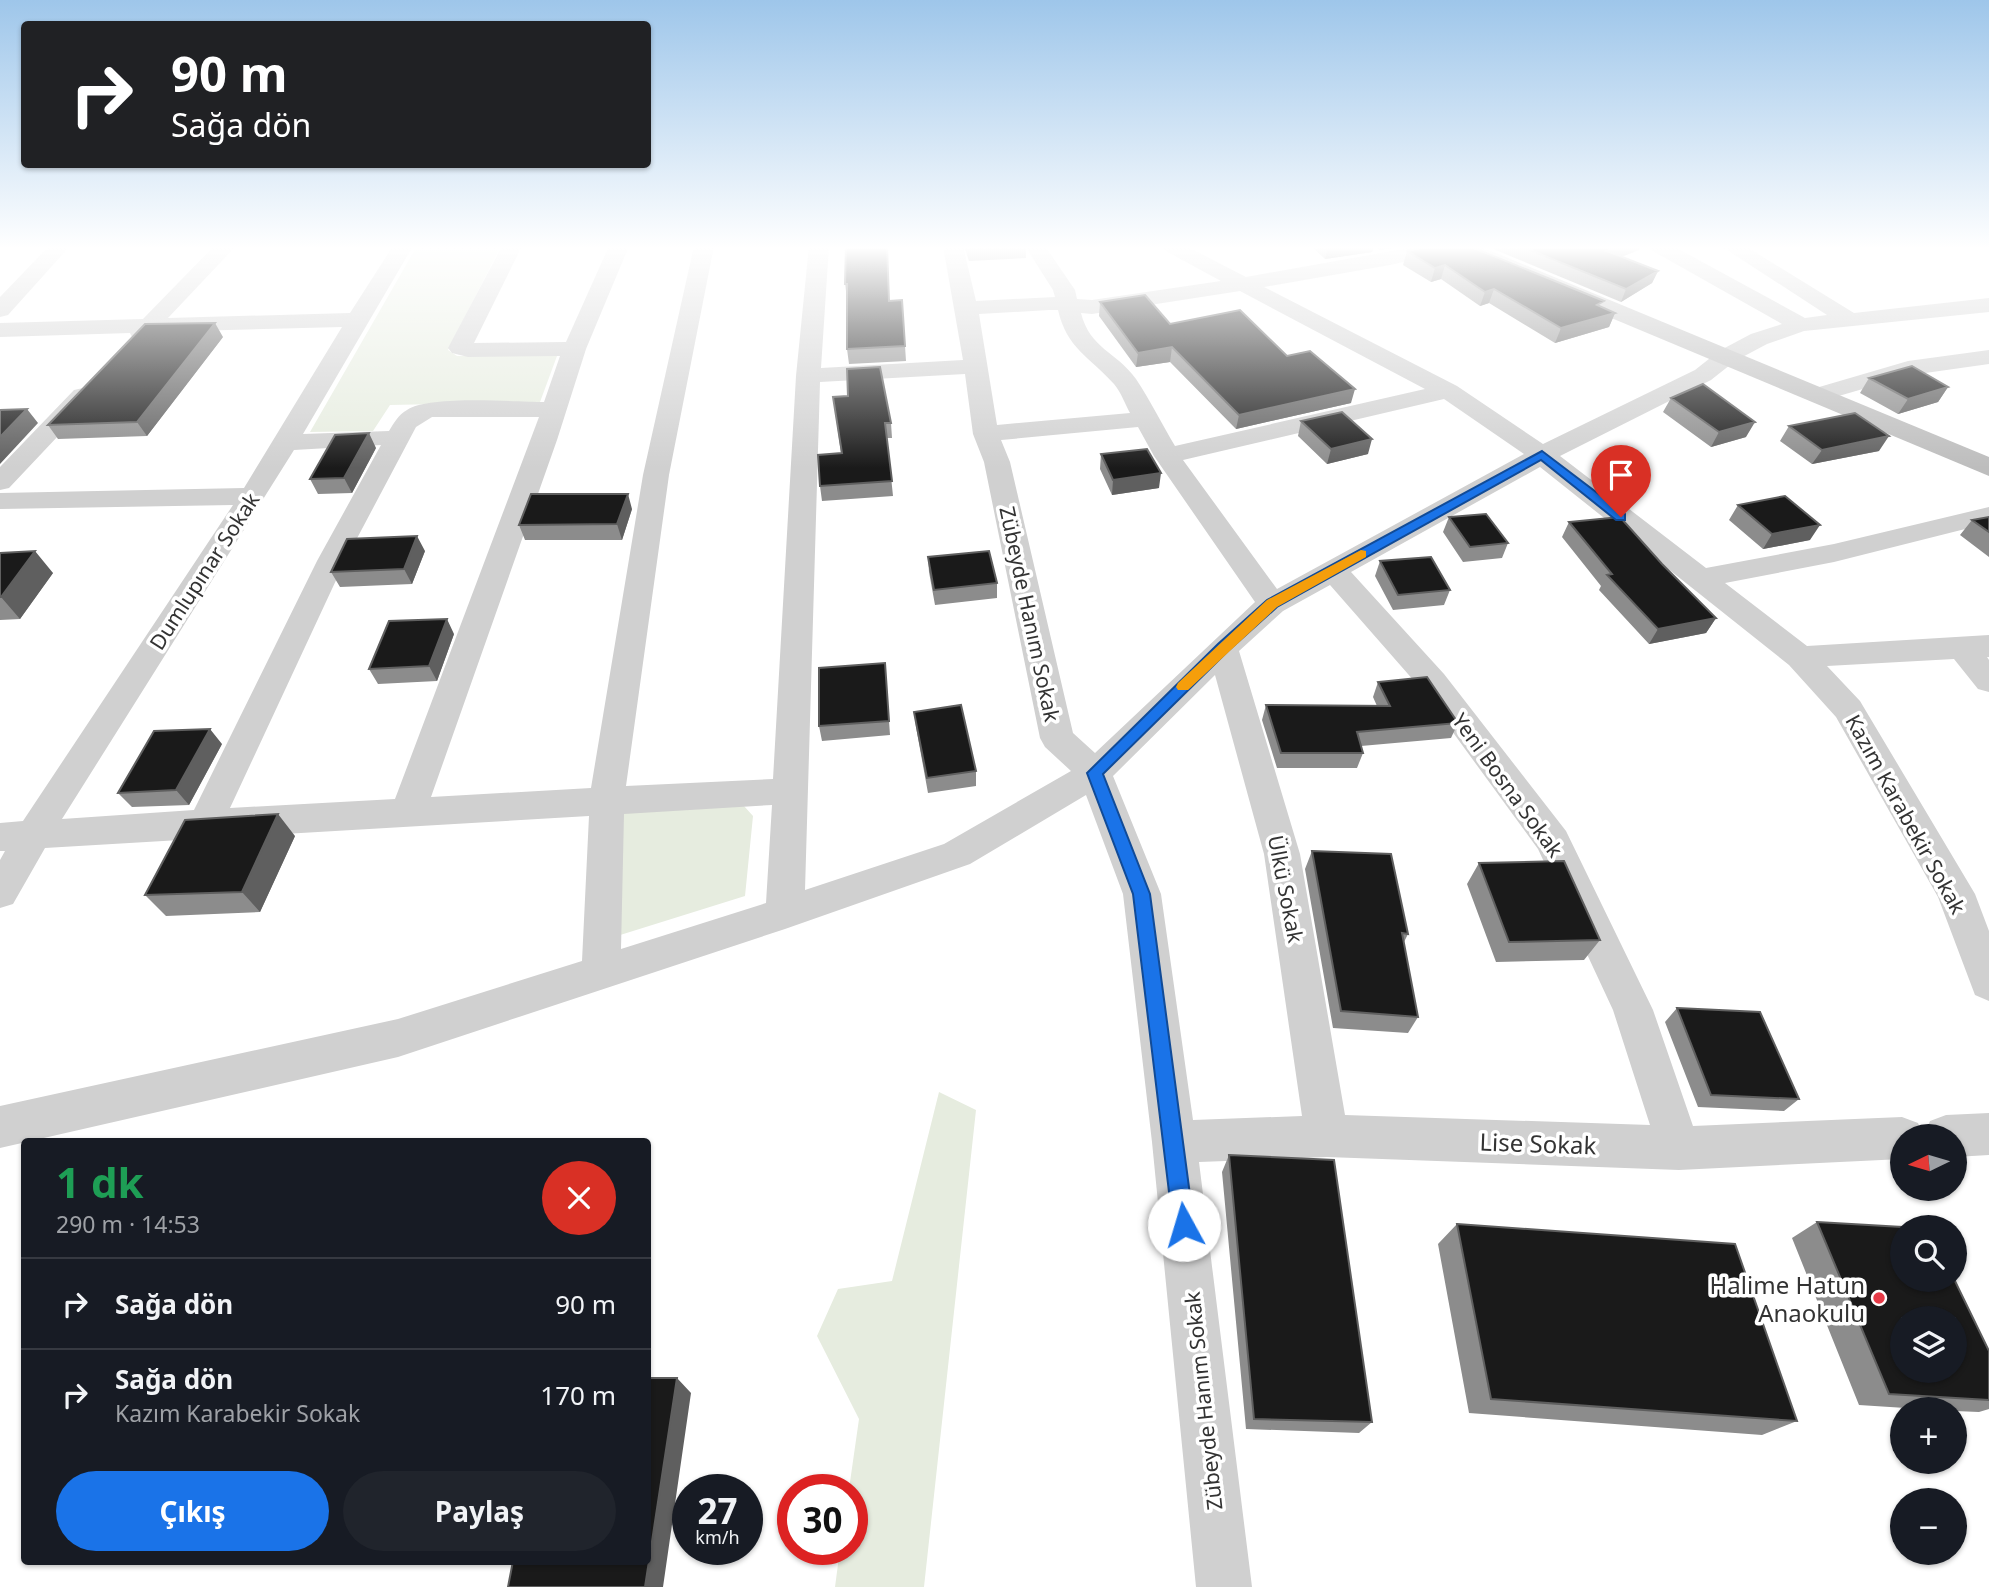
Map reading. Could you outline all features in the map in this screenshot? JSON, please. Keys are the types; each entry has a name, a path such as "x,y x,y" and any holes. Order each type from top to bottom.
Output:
{"main road":[{"path":"1639,320 1989,467"}],"street":[{"path":"121,355 154,320"},
{"path":"0,330 354,320"},
{"name":"Dumlupınar Sokak","path":"0,893 17,835 252,496 356,320"},
{"path":"474,320 460,348 574,349"},
{"path":"408,811 574,349 587,320"},
{"path":"601,973 607,800 656,475 688,320"},
{"path":"785,913 808,376 813,320"},
{"name":"Zübeyde Hanım Sokak","path":"969,320 986,434 997,462 1057,738 1095,773 1142,894 1174,1142 1224,1587"},
{"path":"1072,320 1087,348 1125,381 1167,456 1272,604"},
{"name":"Kazım Karabekir Sokak","path":"1310,320 1448,391 1542,455 1800,657 1848,709 1956,894 1989,983"},
{"path":"1790,320 1801,326"},
{"path":"0,1127 398,1038 785,913 957,854 1095,773 1272,604 1542,455 1703,375 1727,356 1759,339 1801,326 1850,320"},
{"path":"1818,395 1908,368 1989,357"},
{"path":"808,376 975,366"},
{"path":"0,482 102,374"},
{"path":"1167,456 1448,391"},
{"path":"205,823 331,561 406,423 417,414 430,410 554,409"},
{"path":"986,434 1146,419"},
{"path":"284,443 399,436"},
{"path":"0,501 252,496"},
{"path":"1699,579 1834,553 1989,515"},
{"name":"Yeni Bosna Sokak","path":"1332,569 1433,682 1553,841 1633,1010 1679,1148"},
{"path":"1800,657 1976,647 1989,681"},
{"name":"Ülkü Sokak","path":"1223,648 1282,854 1327,1136"},
{"path":"17,835 790,791"},
{"path":"1967,1135 1989,1134"},
{"name":"Lise Sokak","path":"1174,1142 1327,1136 1679,1148 1890,1139"}],"shaded area":[{"path":"374,320 463,320 448,350 457,356 557,356 540,402 390,405 373,431 310,432"},
{"path":"744,806 753,816 745,896 617,936 623,811"},
{"path":"939,1092 976,1110 924,1587 835,1587 838,1565 868,1565 868,1474 851,1474 859,1419 817,1336 838,1289 892,1281"}],"building":[{"path":"847,320 903,320 905,346 847,349"},
{"path":"1113,320 1167,320 1170,324 1190,320 1250,320 1287,356 1310,351 1355,389 1239,415 1172,347 1138,353"},
{"path":"1547,320 1590,320 1561,328"},
{"path":"215,323 137,422 48,425 145,324"},
{"path":"1912,366 1948,387 1908,399 1869,378"},
{"path":"880,367 891,423 885,423 892,481 820,486 818,455 842,453 833,397 848,396 847,369"},
{"path":"1703,384 1755,422 1719,432 1671,398"},
{"path":"27,409 0,437 0,410"},
{"path":"1342,412 1372,439 1331,449 1301,421"},
{"path":"1855,413 1889,436 1822,450 1789,426"},
{"path":"369,433 344,478 310,479 335,435"},
{"path":"1147,449 1161,473 1113,480 1101,454"},
{"path":"531,494 628,494 617,524 519,525"},
{"path":"1785,496 1820,525 1772,534 1738,505"},
{"path":"1486,514 1508,543 1470,547 1449,517"},
{"path":"1620,517 1716,618 1658,629 1607,575 1612,574 1569,522"},
{"path":"1989,517 1989,532 1972,520"},
{"path":"417,536 404,569 331,572 347,539"},
{"path":"35,551 1,597 0,597 0,553"},
{"path":"989,551 997,583 934,590 928,557"},
{"path":"1431,557 1450,590 1398,595 1380,561"},
{"path":"447,619 429,666 369,669 389,621"},
{"path":"885,663 889,721 819,726 819,668"},
{"path":"1427,677 1458,723 1357,732 1363,753 1281,753 1266,705 1390,706 1378,682"},
{"path":"961,705 976,771 927,778 914,712"},
{"path":"210,729 176,790 118,793 154,731"},
{"path":"278,814 242,892 145,895 185,820"},
{"path":"1312,851 1391,854 1408,934 1402,933 1418,1017 1341,1011"},
{"path":"1564,861 1600,940 1509,942 1479,863"},
{"path":"1677,1008 1760,1012 1799,1099 1711,1095"},
{"path":"1229,1155 1334,1160 1372,1422 1254,1419"},
{"path":"1817,1222 1890,1226 1890,1292 1960,1292 1989,1351 1989,1400 1889,1394"},
{"path":"1457,1224 1735,1244 1797,1421 1491,1399"},
{"path":"651,1378 677,1378 651,1548"},
{"path":"512,1565 648,1565 645,1587 508,1587"}],"slow traffic":[{"path":"1183,687 1272,604 1361,554"}],"place":[{"name":"Halime Hatun Anaokulu","path":"1879,1298"}],"route":[{"path":"1184,1225 1142,894 1095,773 1272,604 1542,455 1621,517"}]}
